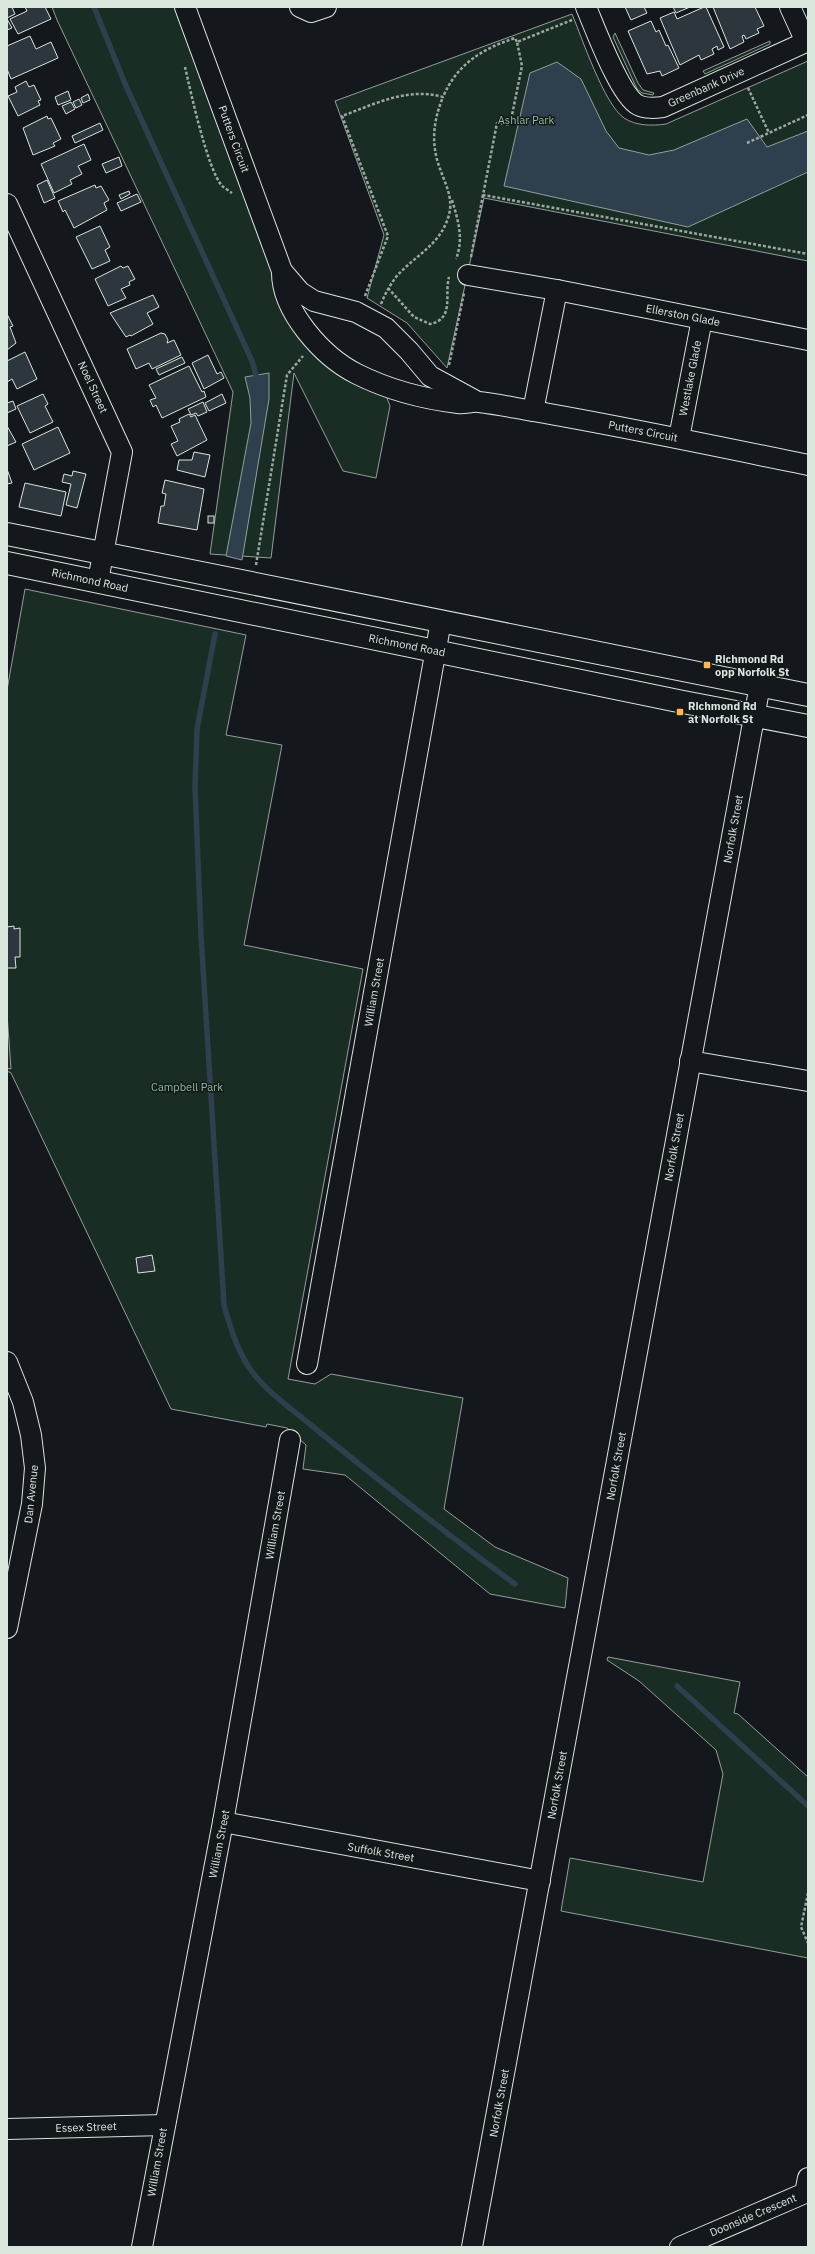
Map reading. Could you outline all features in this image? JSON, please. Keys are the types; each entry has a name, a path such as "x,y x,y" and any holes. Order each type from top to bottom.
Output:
{"main road":[{"path":"7,534 334,601 441,620 808,695"},
{"name":"Richmond Road","path":"7,563 808,726"}],"street":[{"name":"Putters Circuit","path":"185,7 282,271 282,285 287,300 297,318 318,344 344,366 374,382 394,389 459,403 477,402 533,411 808,464"},
{"path":"300,7 311,12 326,7"},
{"path":"790,7 807,42"},
{"name":"Greenbank Drive","path":"579,14 626,93 638,105 646,107 663,107 807,42"},
{"name":"Noel Street","path":"7,204 122,452 98,581"},
{"name":"Putters Circuit","path":"282,271 300,292 314,301 356,312 386,328 409,351 430,376 477,402"},
{"name":"Ellerston Glade","path":"457,271 808,340"},
{"path":"533,411 557,290"},
{"name":"Westlake Glade","path":"679,438 702,319"},
{"name":"William Street","path":"307,1364 441,620"},
{"name":"Norfolk Street","path":"472,2247 760,685"},
{"path":"690,1061 808,1081"},
{"name":"Dan Avenue","path":"7,1362 23,1402 31,1435 35,1468 32,1504 7,1628"},
{"name":"William Street","path":"142,2247 164,2125 223,1822 290,1440"},
{"name":"Suffolk Street","path":"223,1822 540,1881"},
{"name":"Essex Street","path":"7,2129 164,2125"},
{"name":"Doonside Crescent","path":"680,2247 807,2186"}],"path":[{"path":"517,42 579,14"},
{"path":"388,288 414,317 421,322 430,324 436,323 446,312 457,271 460,242 459,223 438,162 433,130 442,97 453,77 475,57 501,43 515,38 522,66 510,125 497,123 483,195 808,254"},
{"path":"184,64 193,103 213,168 222,186 233,193 240,192"},
{"path":"747,87 769,133"},
{"path":"364,301 388,236 342,116 410,93 431,94 442,97"},
{"path":"747,143 808,115"},
{"path":"379,308 388,288 397,276 432,245 441,234 448,217 451,199"},
{"path":"256,567 287,376 304,354"},
{"path":"808,1893 801,1927 808,1943"}],"green space":[{"path":"52,7 174,7 289,318 385,393 390,406 376,478 343,471 294,373 271,558 210,554 233,392"},
{"name":"Ashlar Park","path":"572,14 594,70 609,99 616,110 624,118 639,124 666,124 808,61 808,261 484,198 447,368 407,323 367,298 384,235 335,101"},
{"path":"615,33 638,83 643,90 654,93 653,95 642,93 637,89 613,37"},
{"path":"770,41 770,44 705,74 703,71"},
{"name":"Campbell Park","path":"25,589 246,635 226,735 282,745 244,945 363,969 288,1379 315,1384 331,1374 463,1398 444,1509 495,1547 568,1578 565,1608 490,1594 345,1475 303,1469 306,1445 287,1428 267,1424 266,1427 171,1409 11,1073 7,1071 7,690"},
{"path":"608,1657 740,1682 734,1713 738,1714 808,1777 808,1958 561,1911 570,1858 703,1882 723,1774 716,1750 639,1681 607,1660"}],"shaded area":[{"path":"7,1014 11,1069 7,1068"}],"water":[{"path":"557,62 581,79 606,131 619,148 649,155 674,150 747,119 767,147 808,131 808,172 688,227 504,186 530,73"},
{"path":"269,373 269,399 242,560 226,556 251,423 250,398 245,377"}],"building":[{"path":"7,7 12,7 15,14 7,18"},
{"path":"25,7 45,7 51,19 18,34 10,19 27,11"},
{"path":"625,7 644,7 647,13 631,20"},
{"path":"673,7 690,7 676,13"},
{"path":"706,7 724,47 718,50 717,46 712,49 714,54 701,60 699,55 680,65 660,18 674,12 677,19"},
{"path":"713,7 755,7 764,26 757,29 759,33 746,39 744,35 742,36 744,42 730,49"},
{"path":"7,19 12,28 7,30"},
{"path":"651,21 656,32 659,30 666,46 668,45 679,68 662,76 660,71 647,74 628,31"},
{"path":"30,36 36,49 51,42 58,58 11,79 7,69 7,46"},
{"path":"26,81 29,87 34,85 41,100 38,101 40,105 18,116 8,96 17,92 15,87"},
{"path":"68,91 71,100 58,105 55,97"},
{"path":"88,94 90,100 83,103 81,98"},
{"path":"79,99 82,105 76,108 73,102"},
{"path":"71,102 75,109 66,114 62,106"},
{"path":"47,116 48,119 51,118 61,139 53,143 55,146 33,155 23,128"},
{"path":"100,123 103,130 75,143 72,136"},
{"path":"84,144 91,160 78,166 82,174 70,180 72,184 54,193 41,164"},
{"path":"119,157 122,166 106,173 102,164"},
{"path":"47,180 55,198 44,203 37,185"},
{"path":"95,185 96,188 101,186 109,200 104,203 107,210 74,228 65,210 63,212 58,201"},
{"path":"129,191 130,194 121,199 119,195"},
{"path":"137,194 141,202 121,211 117,203"},
{"path":"100,226 110,247 105,250 110,261 92,269 76,237"},
{"path":"121,266 123,268 128,266 135,279 129,282 130,285 121,289 126,298 108,306 95,279"},
{"path":"153,295 159,307 147,313 153,324 131,336 126,337 110,313"},
{"path":"7,314 13,326 10,327 16,343 7,350"},
{"path":"161,333 165,334 168,340 167,343 174,340 181,355 152,369 149,363 136,369 127,349"},
{"path":"25,352 37,379 17,389 12,379 7,382 7,361"},
{"path":"208,355 217,374 221,372 224,378 204,389 192,363"},
{"path":"182,357 185,363 159,375 156,369"},
{"path":"189,366 206,397 162,418 156,405 153,407 150,400 156,398 149,385"},
{"path":"43,394 48,404 45,406 53,422 30,433 17,406"},
{"path":"222,394 226,403 209,411 205,403"},
{"path":"13,401 16,409 7,413 7,403"},
{"path":"203,402 207,412 198,416 196,413 191,415 188,409"},
{"path":"189,414 191,417 195,415 207,440 177,456 171,444 178,441 171,426 180,422 179,419"},
{"path":"7,426 16,442 7,446"},
{"path":"58,427 70,453 34,470 22,444"},
{"path":"194,452 210,455 205,477 177,470 179,460 192,460"},
{"path":"7,469 12,483 7,484"},
{"path":"73,471 86,474 77,508 66,505 71,484 62,482 64,474 72,476"},
{"path":"165,480 204,489 197,530 158,523 161,506 164,506 166,494 162,493"},
{"path":"25,483 66,492 61,516 19,507"},
{"path":"208,516 214,516 214,523 208,523"},
{"path":"14,926 14,929 20,928 20,957 15,957 16,968 7,968 7,927"},
{"path":"152,1255 155,1271 138,1273 136,1258"}],"waterway":[{"path":"94,7 126,86 252,361 258,382"},
{"path":"215,634 197,729 195,787 201,935 224,1305 229,1321 237,1344 248,1366 271,1392 391,1489 515,1584"},
{"path":"677,1686 808,1806"}],"place":[{"name":"Richmond Rd opp Norfolk St","path":"707,665"},
{"name":"Richmond Rd at Norfolk St","path":"680,712"}]}
